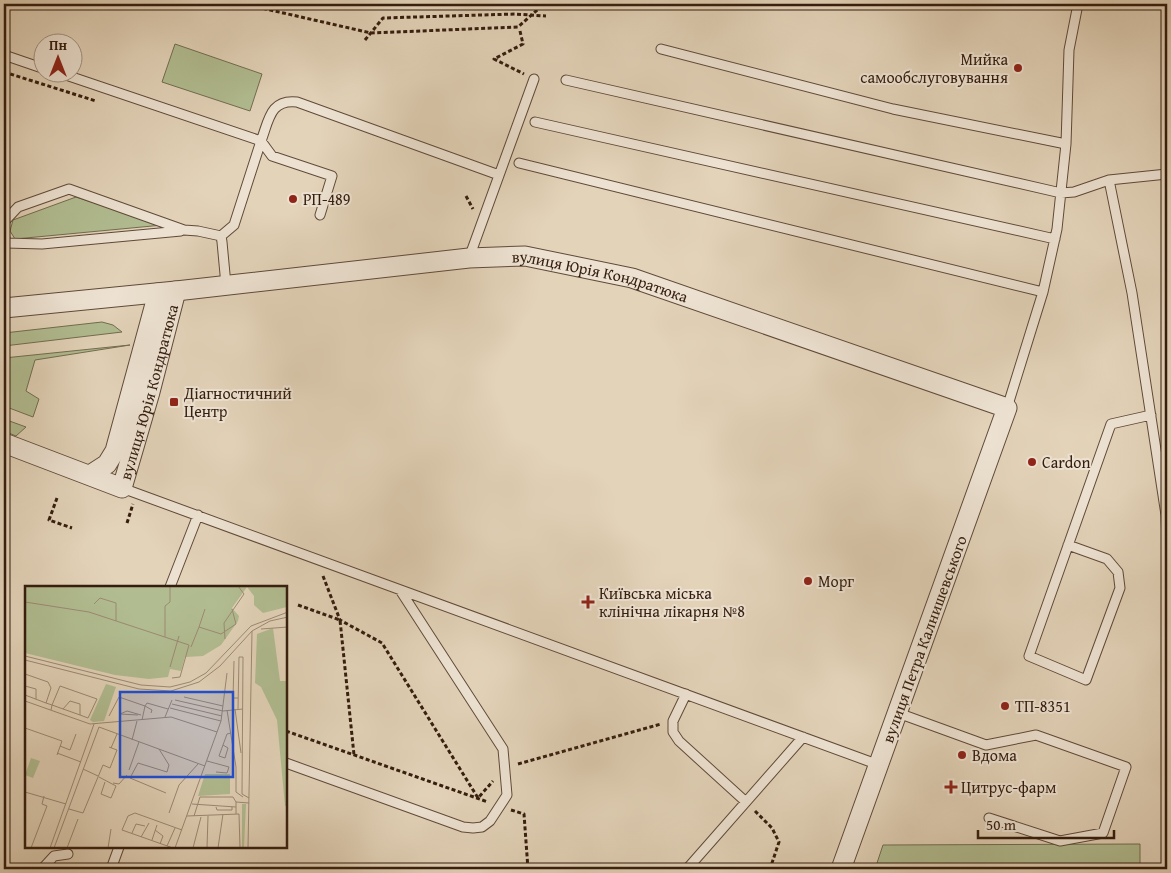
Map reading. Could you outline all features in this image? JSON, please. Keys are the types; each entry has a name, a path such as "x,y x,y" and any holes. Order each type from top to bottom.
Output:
{"street":[{"name":"вулиця Юрія Кондратюка","path":"4,308 167,292 469,258 525,256 632,278 1007,408"},
{"name":"вулиця Юрія Кондратюка","path":"90,475 107,464 115,451 167,292"},
{"name":"вулиця Юрія Кондратюка","path":"4,443 122,488 150,392 167,292"},
{"name":"вулиця Петра Калнишевського","path":"841,869 1007,408"}],"lane":[{"path":"1007,408 1043,292 1057,229 1066,144 1069,50 1078,4"},
{"path":"661,49 893,109 1066,144"},
{"path":"4,55 32,65"},
{"path":"469,258 534,79"},
{"path":"566,80 1061,193 1074,192 1108,180 1167,174"},
{"path":"82,81 262,141 272,156 332,176 320,215"},
{"path":"221,236 234,225 273,110 279,104 289,101 297,102 499,175"},
{"path":"535,122 1055,239"},
{"path":"519,163 1043,292"},
{"path":"1108,180 1132,293 1166,515 1167,543"},
{"path":"4,222 18,207 69,189 184,230"},
{"path":"4,234 6,243 42,244 184,230 221,236"},
{"path":"221,236 226,285"},
{"path":"1068,545 1107,558 1118,572 1120,588 1086,680 1029,656 1068,545 1111,424 1151,415"},
{"path":"122,488 879,765"},
{"path":"170,586 198,515"},
{"path":"288,764 463,827 482,827 490,821 500,806 507,795 503,749 400,589"},
{"path":"686,694 673,721 673,732 678,741 746,802"},
{"path":"898,712 986,744 1036,735 1126,768 1103,833 1060,841 989,818"},
{"path":"687,869 803,737"},
{"path":"111,869 119,848"},
{"path":"42,869 54,856 68,854"}],"path":[{"path":"244,4 371,33 518,26 544,4"},
{"path":"365,40 383,18 515,14 546,16"},
{"path":"520,31 523,44 494,59 534,79"},
{"path":"4,72 96,101"},
{"path":"57,498 49,520 72,528"},
{"path":"316,559 340,620 354,755"},
{"path":"298,605 340,620 382,643 478,798"},
{"path":"478,798 505,768 673,721"},
{"path":"288,732 524,814 528,869"},
{"path":"746,802 772,828 779,842 770,869"}],"green space":[{"path":"175,44 262,74 250,111 162,82"},
{"path":"76,197 163,225 15,239 10,231 13,220"},
{"path":"102,322 113,325 122,332 4,346 4,333"},
{"path":"130,345 35,360 26,391 39,399 33,417 4,406 4,358"},
{"path":"4,419 26,427 16,436 4,431"},
{"path":"1140,844 1140,869 875,869 883,845"}],"place":[{"name":"Мийка самообслуговування","path":"1018,68"},
{"name":"РП-489","path":"293,199"},
{"name":"Діагностичний Центр","path":"174,402"},
{"name":"Cardon","path":"1032,462"},
{"name":"Морг","path":"808,581"},
{"name":"Київська міська клінічна лікарня №8","path":"588,602"},
{"name":"ТП-8351","path":"1005,706"},
{"name":"Вдома","path":"962,755"},
{"name":"Цитрус-фарм","path":"951,787"}]}
